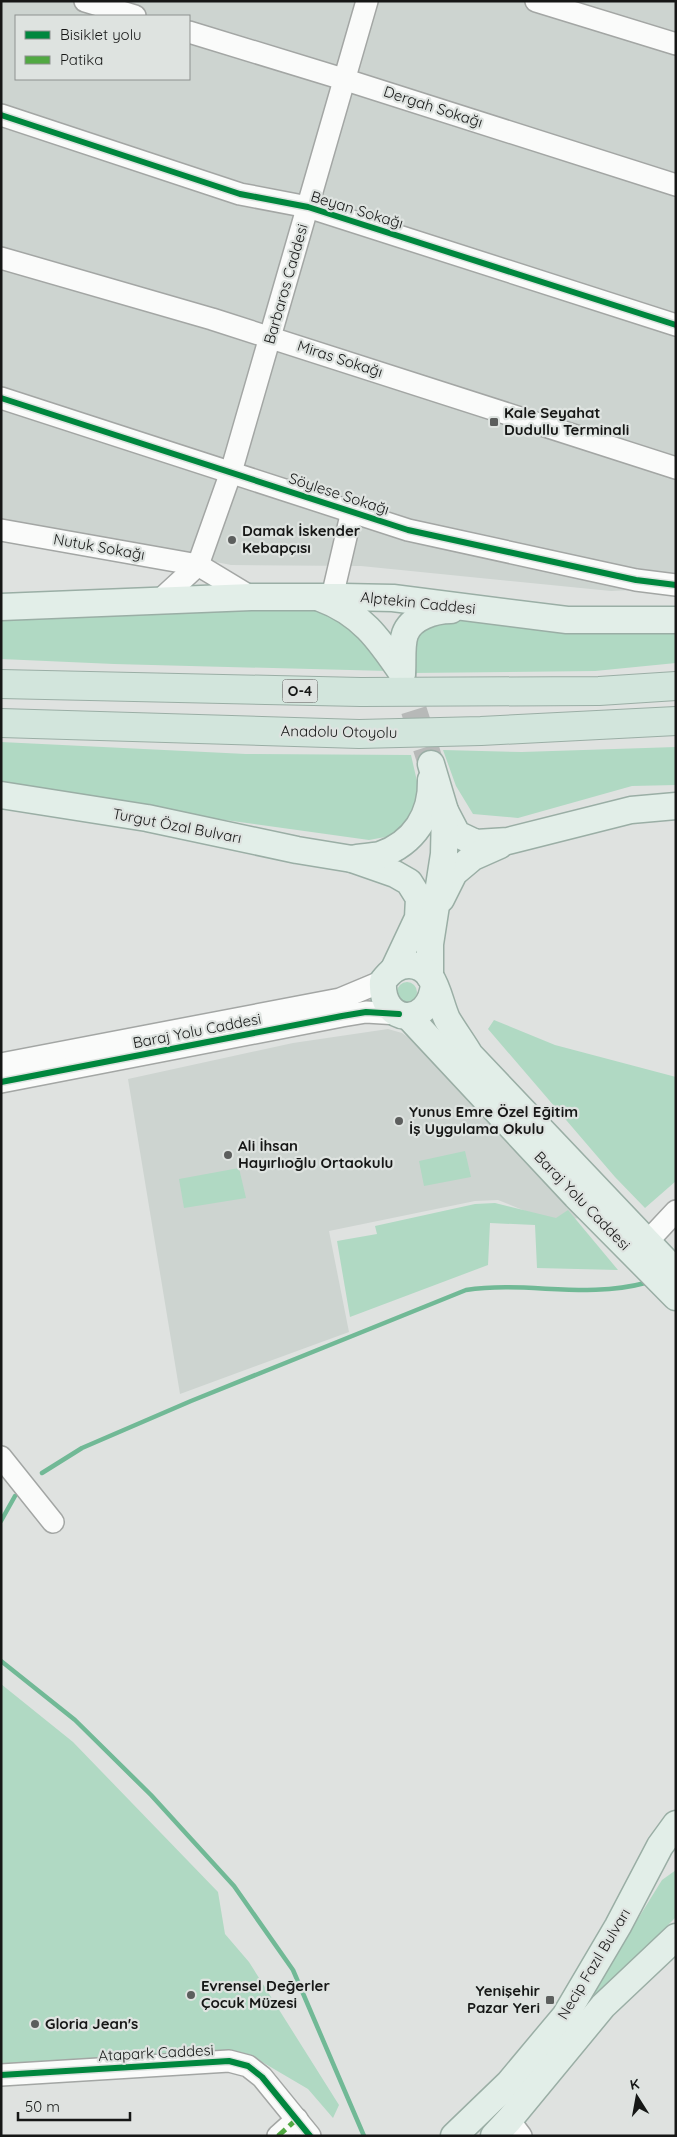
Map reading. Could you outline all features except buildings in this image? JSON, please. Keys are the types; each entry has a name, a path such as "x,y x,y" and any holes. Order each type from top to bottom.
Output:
{"highway":[{"path":"599,691 676,682"},
{"name":"O-4","path":"1,684 361,692 599,691 676,686"},
{"name":"Anadolu Otoyolu","path":"1,723 359,734 571,727 676,721"},
{"path":"571,727 676,729"}],"main road":[{"name":"Alptekin Caddesi","path":"1,607 251,597 393,598 567,620 676,620"},
{"path":"325,597 369,627 402,673 405,634 414,622 432,612 446,610 492,611"},
{"path":"352,859 379,855 396,846 421,826 426,816 432,790 431,764 445,812 457,834 476,843 508,841"},
{"name":"Turgut Özal Bulvarı","path":"1,795 146,818 297,850 352,859"},
{"path":"434,911 454,873 473,857 508,841 631,810 676,806"},
{"path":"404,1015 417,1014 430,1003 432,981 430,944 444,854 445,812"},
{"path":"352,859 376,866 409,882 419,898 418,918 388,975"},
{"name":"Baraj Yolu Caddesi","path":"676,1272 470,1055 447,1018 432,981 418,967 410,965 388,975 384,1000 393,1011 404,1015 576,1196 676,1297"},
{"name":"Necip Fazıl Bulvarı","path":"454,2136 508,2083 565,2016 626,1910 660,1846 676,1824"},
{"path":"626,1910 669,1862 676,1861"},
{"name":"Necip Fazıl Bulvarı","path":"508,2130 603,2006 676,1937"}],"street":[{"path":"85,1 132,15"},
{"name":"Barbaros Caddesi","path":"198,565 231,472 367,1"},
{"path":"536,1 676,44"},
{"name":"Dergah Sokağı","path":"190,32 344,79 676,185"},
{"name":"Beyan Sokağı","path":"1,115 240,194 308,207 676,325"},
{"name":"Miras Sokağı","path":"1,258 271,337 676,468"},
{"name":"Söylese Sokağı","path":"1,398 408,530 636,580 676,585"},
{"path":"325,597 352,511"},
{"name":"Nutuk Sokağı","path":"1,530 198,565"},
{"path":"159,601 198,565 251,597"},
{"name":"Baraj Yolu Caddesi","path":"1,1064 340,999 388,975"},
{"name":"Baraj Yolu Caddesi","path":"1,1082 366,1012 404,1015"},
{"path":"647,1242 676,1211"},
{"path":"1,1457 53,1522"},
{"name":"Atapark Caddesi","path":"1,2075 229,2061 248,2066 262,2077 310,2136"},
{"path":"278,2136 297,2119"}],"shaded area":[{"path":"1,1 676,1 676,588 611,591 361,566 231,565 1,519"},
{"name":"Ali İhsan Hayırlıoğlu Ortaokulu","path":"388,1029 402,1033 415,1042 580,1218 550,1221 498,1200 475,1201 329,1231 349,1332 180,1394 128,1079 293,1043"}],"green space":[{"path":"311,606 356,628 388,671 1,659 1,614"},
{"path":"441,617 676,626 676,663 595,671 412,673 414,646 417,640 425,629"},
{"path":"1,742 246,754 411,755 422,803 407,833 369,840 181,814 1,783"},
{"path":"676,747 676,785 632,786 518,818 473,814 456,786 443,750 522,752"},
{"path":"407,982 414,985 417,992 414,999 407,1002 400,999 397,992 400,985"},
{"path":"494,1020 555,1045 676,1077 676,1181 645,1208 615,1177 488,1029"},
{"path":"465,1151 471,1177 424,1186 419,1161"},
{"path":"239,1168 246,1198 184,1208 179,1179"},
{"path":"495,1203 556,1218 568,1210 618,1270 537,1268 535,1225 490,1223 488,1265 350,1317 337,1241 377,1234 375,1226 475,1204"},
{"path":"1,1684 73,1742 218,1892 225,1934 249,1962 339,2105 333,2118 308,2089 250,2055 1,2064"},
{"path":"676,1870 676,1917 577,2017 662,1880"}],"waterway":[{"path":"42,1473 82,1448 191,1401 466,1290 511,1287 601,1290 645,1283"},
{"path":"1,1521 15,1496"},
{"path":"1,1661 75,1720 151,1795 234,1886 293,1970 364,2136"}],"tunnel":[{"path":"402,673 431,764"}],"marked path":[{"path":"278,2136 297,2119"}],"cycle path":[{"path":"1,115 240,194 308,207 676,325"},
{"path":"1,398 408,530 636,580 676,585"},
{"path":"1,1082 342,1016 366,1012 399,1014"},
{"path":"1,2075 229,2061 248,2066 262,2077 310,2136"}],"place":[{"name":"Kale Seyahat Dudullu Terminali","path":"494,422"},
{"name":"Damak İskender Kebapçısı","path":"232,540"},
{"name":"Yunus Emre Özel Eğitim İş Uygulama Okulu","path":"399,1121"},
{"name":"Ali İhsan Hayırlıoğlu Ortaokulu","path":"228,1155"},
{"name":"Evrensel Değerler Çocuk Müzesi","path":"191,1995"},
{"name":"Yenişehir Pazar Yeri","path":"550,2000"},
{"name":"Gloria Jean's","path":"35,2024"}]}
